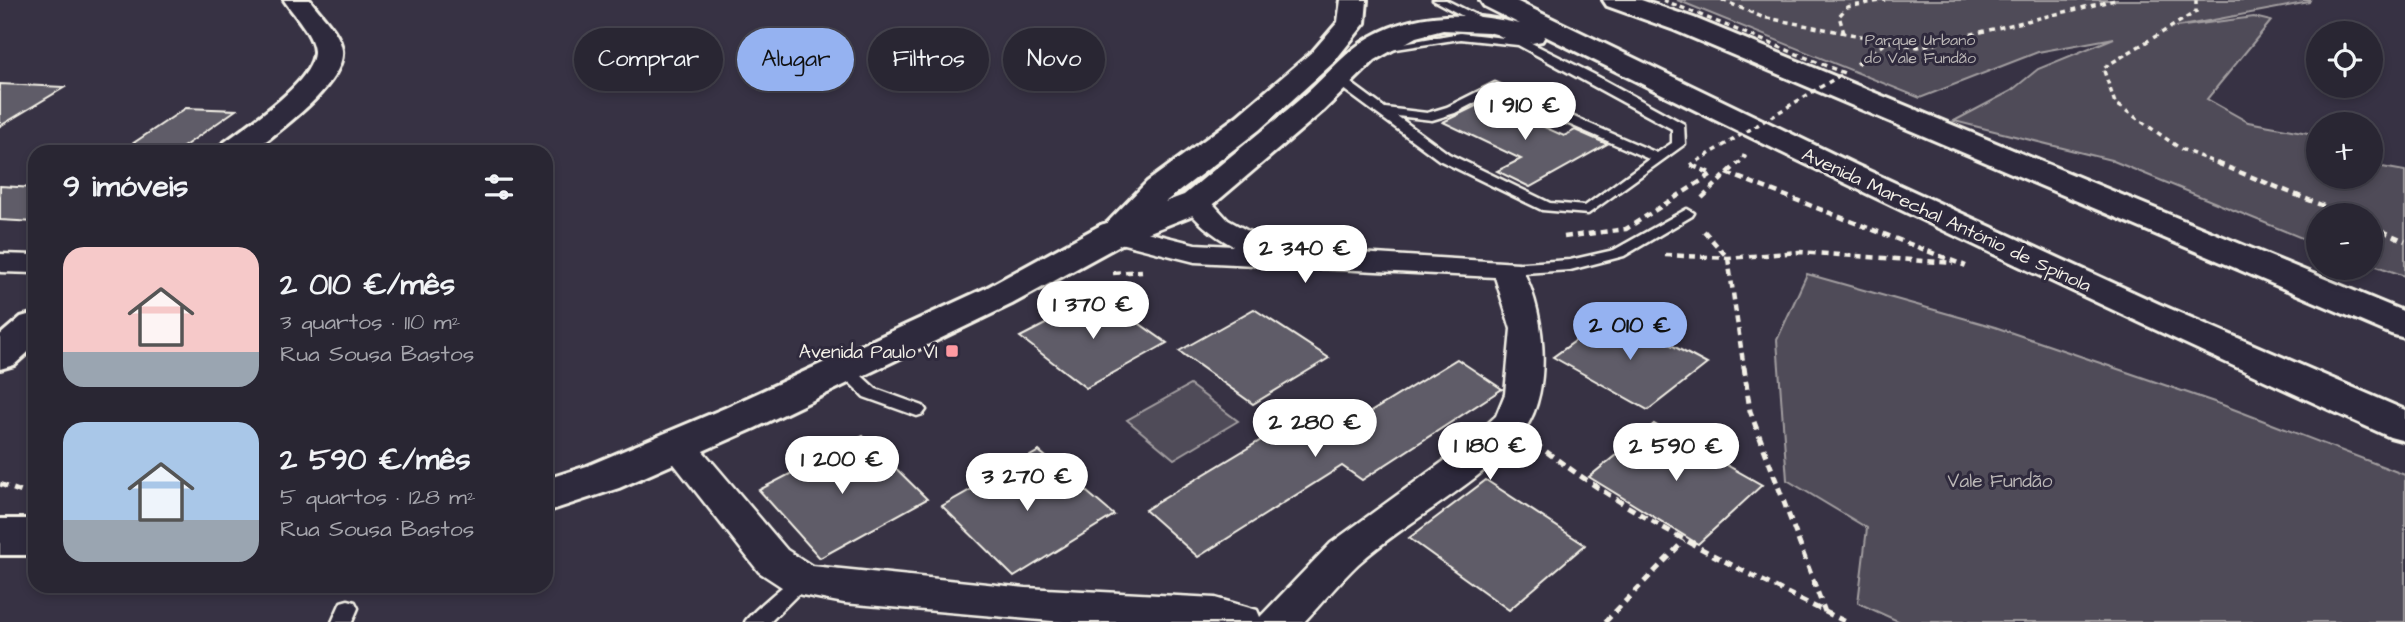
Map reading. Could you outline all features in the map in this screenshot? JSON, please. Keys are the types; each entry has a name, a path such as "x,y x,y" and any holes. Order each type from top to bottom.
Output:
{"main road":[{"path":"241,145 298,98 323,72 328,52 325,42 297,0"},
{"path":"1115,233 1159,189 1248,123 1323,57 1351,23 1354,0"},
{"path":"1616,0 1697,29 2405,326"},
{"path":"553,494 603,477 678,446 999,296 1115,233 1196,202 1339,80 1365,54 1406,31 1490,12"},
{"name":"Avenida Marechal António de Spínola","path":"1490,12 1712,106 1846,173 2145,312 2405,427"},
{"path":"0,356 28,331"},
{"path":"0,537 28,537"}],"street":[{"path":"1196,202 1218,226 1278,258"},
{"path":"1115,233 1195,253 1507,269 1527,330 1522,394 1511,422 1471,460 1345,552 1278,622"},
{"path":"0,263 28,264"},
{"path":"678,446 773,561 802,580 844,587 1026,604 1215,614 1242,622"}],"lane":[{"path":"1339,80 1444,157 1547,207 1588,210 1678,144 1679,127 1527,45 1490,12 1438,0"},
{"path":"1365,54 1460,36 1527,45"},
{"path":"1384,111 1428,117 1451,110 1495,88 1658,158"},
{"path":"1507,269 1570,265 1619,253 1683,215"},
{"path":"844,369 870,393 916,410"},
{"path":"755,622 773,609 802,580"}],"path":[{"path":"1564,237 1626,229 1712,174 1691,165 1844,73 1663,0"},
{"path":"1722,0 1762,17 1918,47 2115,0"},
{"path":"1845,34 1839,16 1847,7 1885,0"},
{"path":"2196,0 2196,12 2170,31 2126,50 2102,68 2115,103 2182,149 2316,203"},
{"path":"1855,65 1887,42"},
{"path":"1722,147 1745,157 1683,215 1709,234 1728,258 1750,411 1825,612"},
{"path":"2383,232 2405,242"},
{"path":"1619,253 1728,258 1799,252 1961,264"},
{"path":"1511,422 1559,463 1684,541 1846,622"},
{"path":"0,484 28,494"},
{"path":"1605,622 1684,541"}],"green space":[{"name":"Parque Urbano do Vale Fundão","path":"1677,0 2310,0 2176,27 2254,17 2271,21 2207,99 2248,122 2306,133 2306,189 2383,189 2383,167 2405,171 2405,276 2383,268 2383,203 2306,203 2306,240 2111,160 1954,121 2011,91 2038,69 2114,38 2038,52 1920,98"},
{"name":"Vale Fundão","path":"1807,274 1995,327 2220,404 2405,475 2405,622 1900,622 1858,603 1867,528 1787,480 1777,340"},
{"path":"1190,385 1238,421 1174,459 1127,420"}],"building":[{"path":"0,84 65,87 0,126"},
{"path":"1486,101 1564,136 1575,130 1607,144 1530,187 1497,171 1521,159 1443,122"},
{"path":"186,108 236,110 186,145 130,145"},
{"path":"0,186 28,188 28,222 0,220"},
{"path":"1100,296 1167,343 1086,388 1020,337"},
{"path":"1254,309 1329,358 1253,404 1179,351"},
{"path":"1613,314 1707,364 1648,410 1553,357"},
{"path":"1457,359 1502,389 1362,480 1342,466 1198,557 1145,510 1291,422 1320,443"},
{"path":"1654,424 1762,485 1698,544 1589,477"},
{"path":"863,436 927,499 820,558 759,490"},
{"path":"1039,451 1114,515 1014,577 942,506"},
{"path":"1486,480 1585,545 1509,610 1409,538"}],"place":[{"name":"Avenida Paulo VI","path":"952,351"}]}
